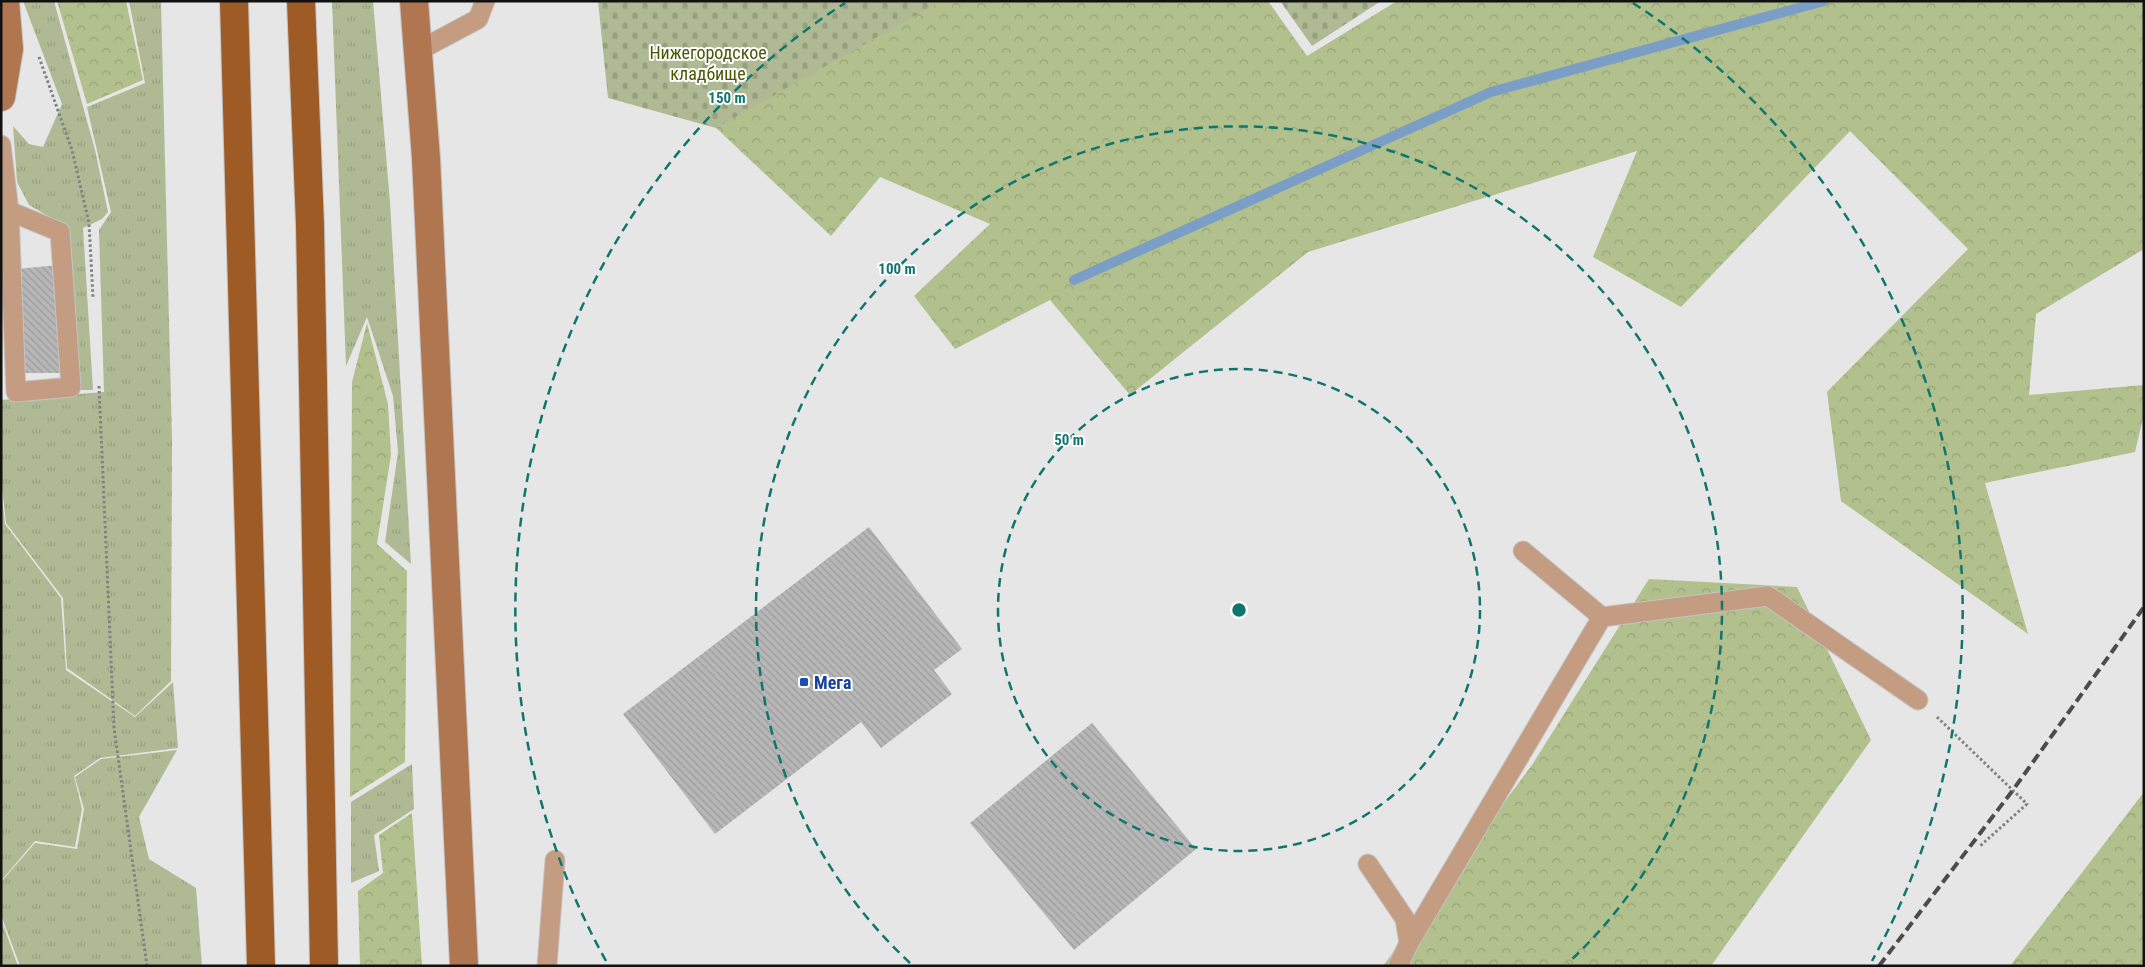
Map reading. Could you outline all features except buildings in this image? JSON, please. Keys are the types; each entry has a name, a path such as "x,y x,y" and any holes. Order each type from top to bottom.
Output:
{"main road":[{"path":"1,97 9,49 5,1"},
{"path":"234,1 261,966"},
{"path":"301,1 311,255 324,966"},
{"path":"414,1 426,158 464,966"}],"lane":[{"path":"418,51 478,19 485,1"},
{"path":"1,145 8,211 16,392 71,387 60,232 8,211"},
{"path":"1523,551 1602,617 1768,596 1918,700"},
{"path":"1398,966 1409,943 1602,617"},
{"path":"547,966 555,860"},
{"path":"1368,864 1405,919 1409,943"}],"path":[{"path":"38,53 72,150 89,223 94,301"},
{"path":"99,379 114,728 147,966"},
{"path":"1918,700 2027,804 1980,846"}],"green space":[{"path":"23,1 54,1 95,150 108,212 102,219 83,228 93,390 78,390 70,229 29,205 17,182 13,126 29,144 43,147 62,104"},
{"path":"57,1 126,1 143,80 87,104"},
{"path":"129,1 161,1 172,440 171,681 135,716 67,668 63,598 6,523 1,479 1,400 104,392 99,230 111,212 87,107 145,83"},
{"path":"332,1 373,1 390,202 411,564 385,542 398,452 393,396 367,317 346,366"},
{"name":"Нижегородское кладбище","path":"598,1 941,1 716,128 608,98"},
{"path":"645,1 1268,1 1307,56 1397,1 2144,1 2144,249 2036,314 2029,395 2144,385 2144,414 2135,452 1985,483 2028,634 1841,501 1827,392 1968,249 1850,131 1681,307 1593,257 1637,151 1308,252 1130,395 1050,300 955,349 914,296 990,224 880,177 831,236 696,109"},
{"path":"1280,1 1381,1 1312,46"},
{"path":"367,323 388,404 391,455 377,544 407,571 405,762 350,797 352,382"},
{"path":"1,491 5,524 61,598 66,670 135,717 173,682 178,748 100,758 74,776 82,809 75,847 35,841 1,881"},
{"path":"1649,579 1797,587 1871,740 1711,966 1383,966 1532,765"},
{"path":"177,750 139,817 149,859 196,888 202,966 20,966 1,915 1,882 35,843 77,849 84,809 75,777 101,759"},
{"path":"412,764 414,809 374,835 379,871 351,883 351,802"},
{"path":"2144,792 2144,966 2010,966"},
{"path":"412,813 422,966 360,966 358,891 383,873 379,835"},
{"path":"1,919 18,966 1,966"}],"waterway":[{"path":"1074,280 1491,92 1824,1"}],"railway":[{"path":"1879,966 2013,790 2144,607"}],"place":[{"name":"Мега","path":"804,682"}]}
